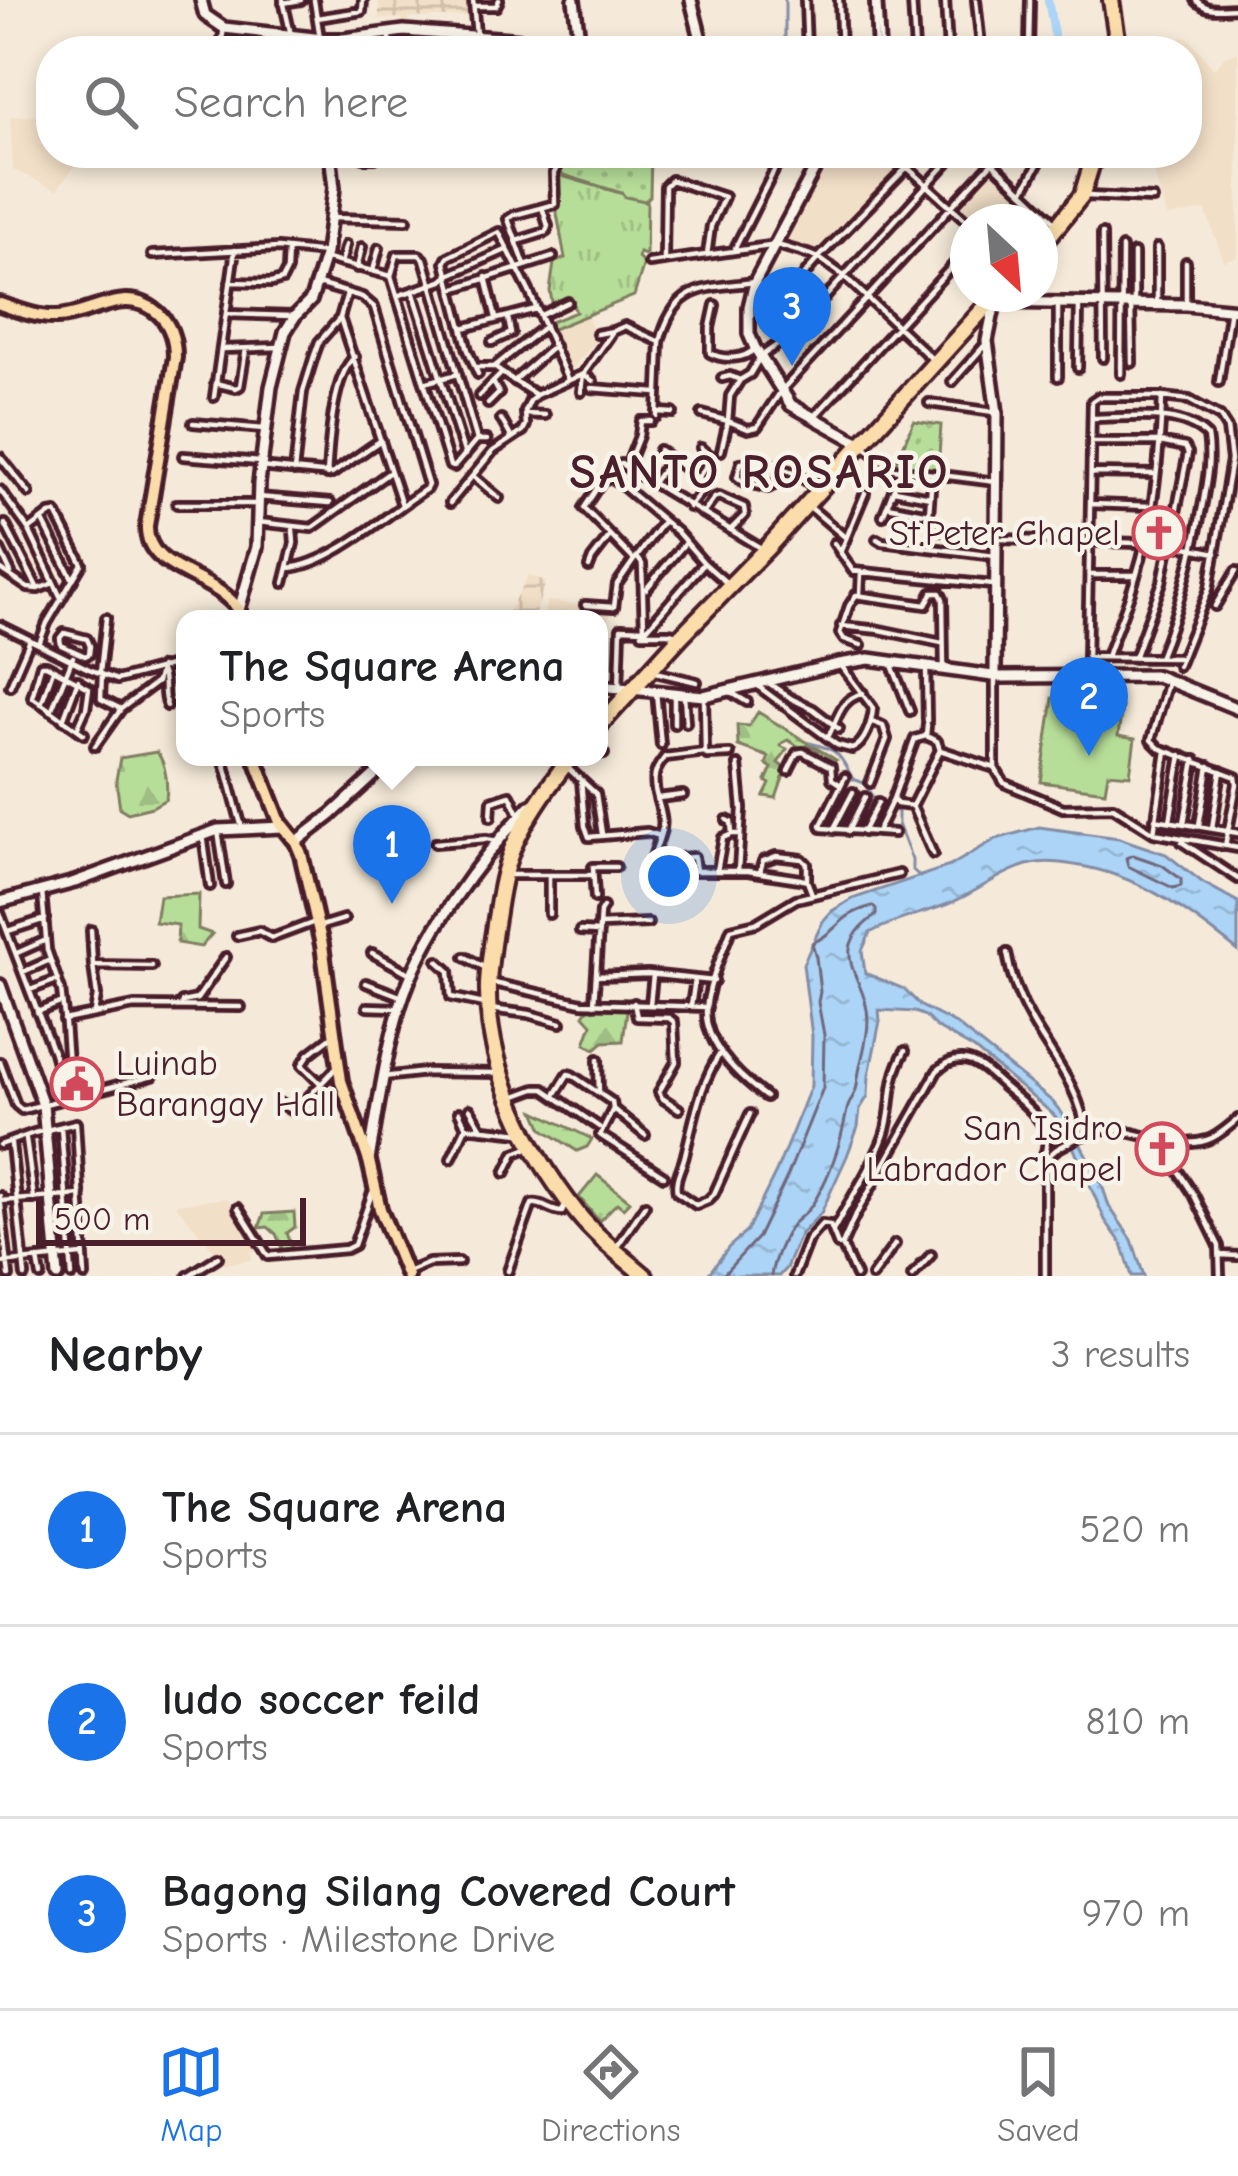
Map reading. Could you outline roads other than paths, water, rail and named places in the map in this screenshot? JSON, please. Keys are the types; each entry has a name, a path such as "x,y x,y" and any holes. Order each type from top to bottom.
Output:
{"highway":[{"path":"1109,0 1115,36"},
{"path":"1058,221 1079,194 1088,168"},
{"path":"1058,218 1079,194"},
{"path":"608,713 625,689 650,670 978,312"},
{"path":"729,584 979,312"},
{"path":"564,766 517,826 506,875 491,979 502,1072 530,1140 567,1200 645,1276"},
{"path":"506,875 543,794"},
{"path":"492,1007 513,1098 533,1138 586,1214 620,1252 656,1276"}],"main road":[{"path":"0,304 54,317 134,301 165,322 175,357 148,541 161,559 223,591 235,610"},
{"path":"259,766 283,827 296,842 319,924 344,1092 406,1274"}],"street":[{"path":"201,0 206,15 224,28 303,36"},
{"path":"291,34 283,2 301,0"},
{"path":"314,0 320,36"},
{"path":"317,18 360,12 363,0"},
{"path":"476,35 473,3 496,6 499,0"},
{"path":"574,0 578,36"},
{"path":"692,0 700,36"},
{"path":"806,0 807,36"},
{"path":"839,0 841,36"},
{"path":"876,0 878,36"},
{"path":"912,0 914,36"},
{"path":"946,0 947,36"},
{"path":"976,0 978,36"},
{"path":"1029,36 1030,0"},
{"path":"1196,0 1210,9 1238,8"},
{"path":"223,36 224,28"},
{"path":"266,31 267,36"},
{"path":"364,36 390,32 485,36"},
{"path":"239,610 257,547 264,429 280,347 318,284 332,218 332,168"},
{"path":"525,265 508,219 556,203 557,168"},
{"path":"734,252 775,168"},
{"path":"814,168 755,282 748,321 758,352 781,392 797,410 858,442 889,467 996,482"},
{"path":"792,334 788,317 794,293 808,269 906,168"},
{"path":"908,168 950,206"},
{"path":"715,305 710,353 716,356 743,357 792,334 943,168"},
{"path":"954,204 987,168"},
{"path":"1000,168 1038,204"},
{"path":"1024,190 1038,168"},
{"path":"664,261 665,186 671,180 724,197 711,226 707,255"},
{"path":"1079,194 1154,199"},
{"path":"702,414 755,429 781,392 950,208"},
{"path":"517,241 547,232 543,209"},
{"path":"332,218 407,220"},
{"path":"545,326 494,367 476,371 448,257 501,233 506,250 545,326 568,380"},
{"path":"1102,234 1103,358"},
{"path":"340,263 346,245"},
{"path":"650,263 777,245 819,258 931,358"},
{"path":"357,268 362,247"},
{"path":"230,282 282,280 288,248"},
{"path":"152,255 288,248 391,276"},
{"path":"373,272 379,248"},
{"path":"1123,248 1132,363"},
{"path":"1156,304 1157,248"},
{"path":"214,397 235,250"},
{"path":"397,296 506,250"},
{"path":"1121,374 1134,253"},
{"path":"477,440 424,259 397,255 391,276 451,467 477,440 487,440"},
{"path":"512,260 522,256"},
{"path":"454,289 553,256"},
{"path":"1186,262 1186,305"},
{"path":"813,419 950,269"},
{"path":"486,277 497,320"},
{"path":"655,416 660,342 679,301 691,292 755,282"},
{"path":"288,568 328,556 426,489 428,482 374,307 362,297 318,284"},
{"path":"413,291 465,454"},
{"path":"294,472 303,392 319,342 340,318 347,293"},
{"path":"463,328 568,302"},
{"path":"1058,303 1234,309 1219,382"},
{"path":"1078,368 1079,303"},
{"path":"991,312 987,345 997,413 995,768 1004,783 1066,808 1113,807 1154,833 1238,848"},
{"path":"1058,312 1058,377"},
{"path":"227,314 296,316"},
{"path":"340,318 402,505"},
{"path":"492,342 511,333 508,318"},
{"path":"524,325 531,336"},
{"path":"597,334 625,326 660,342"},
{"path":"652,327 663,330"},
{"path":"581,392 583,374 613,331"},
{"path":"952,382 987,345"},
{"path":"514,380 554,346"},
{"path":"221,350 280,347"},
{"path":"215,383 240,386 246,349"},
{"path":"721,451 730,396 750,374 758,352"},
{"path":"327,475 336,400 344,369 355,357"},
{"path":"494,367 536,395"},
{"path":"479,396 502,373"},
{"path":"424,382 458,374"},
{"path":"583,374 592,384 658,393"},
{"path":"450,503 494,452 525,428 525,414 536,395 583,374"},
{"path":"722,378 740,380"},
{"path":"488,404 499,393 493,382"},
{"path":"1107,657 1144,543 1162,397"},
{"path":"1162,397 1203,406 1227,428 1231,460 1209,590 1179,662 1087,658 1092,400 1162,397"},
{"path":"929,404 997,413"},
{"path":"674,413 641,422 624,465 759,547"},
{"path":"525,414 545,416"},
{"path":"1091,418 1162,418 1192,425 1208,442 1209,466 1195,549 1159,658"},
{"path":"501,419 512,437"},
{"path":"194,424 264,429"},
{"path":"183,456 327,475 346,467 380,440"},
{"path":"1091,442 1160,442 1185,447 1188,453 1162,582 1134,658"},
{"path":"698,477 712,457 701,448"},
{"path":"659,450 707,486 689,507"},
{"path":"0,458 28,493"},
{"path":"652,483 670,458"},
{"path":"785,470 768,488 737,477 746,461 795,472 814,487"},
{"path":"0,474 8,468"},
{"path":"883,516 901,470"},
{"path":"258,522 308,529 317,526 391,471"},
{"path":"1090,473 1156,474"},
{"path":"887,506 926,515 931,510 932,475"},
{"path":"473,476 499,498"},
{"path":"643,631 643,567 584,508 607,477 663,521 729,584"},
{"path":"0,490 29,530 61,598"},
{"path":"893,490 930,497"},
{"path":"840,553 865,493"},
{"path":"704,514 719,496 744,507 745,515 730,530"},
{"path":"804,502 846,538"},
{"path":"177,504 330,503"},
{"path":"1090,504 1151,506"},
{"path":"29,530 54,513 59,515 82,564 39,644"},
{"path":"42,520 74,580"},
{"path":"585,604 614,607 617,584 663,521"},
{"path":"5,524 38,590"},
{"path":"284,583 294,543 292,527"},
{"path":"941,530 994,538 1171,544 1216,553"},
{"path":"589,568 609,537"},
{"path":"877,538 994,556"},
{"path":"644,591 685,543"},
{"path":"834,544 851,569 861,573 994,585"},
{"path":"0,550 14,578"},
{"path":"643,631 704,563"},
{"path":"0,569 28,588 38,590 54,583"},
{"path":"1215,606 1236,571"},
{"path":"860,594 861,573"},
{"path":"1089,575 1136,575"},
{"path":"1209,590 1221,594"},
{"path":"861,645 840,633 854,597 860,594 926,605 932,593 940,593 944,669"},
{"path":"106,618 100,699 121,709"},
{"path":"0,625 120,680 176,665"},
{"path":"841,626 943,643"},
{"path":"625,689 622,627 681,636"},
{"path":"62,634 87,638 90,653 74,651 62,645 62,634"},
{"path":"10,686 31,640"},
{"path":"51,711 74,651"},
{"path":"608,687 704,696 839,664 891,661 998,676 1150,676 1238,709"},
{"path":"891,661 910,710"},
{"path":"46,664 66,674 88,686 80,731 31,695 40,667 46,664"},
{"path":"761,683 785,709 845,748 856,748 873,708 839,664"},
{"path":"926,667 926,736"},
{"path":"41,704 54,669"},
{"path":"161,669 167,706"},
{"path":"95,746 121,709 151,689 161,669"},
{"path":"650,670 697,682"},
{"path":"63,720 77,680"},
{"path":"1168,681 1150,736 1156,746 1237,780 1234,819 1225,846"},
{"path":"761,683 813,709 836,728"},
{"path":"727,691 747,702"},
{"path":"656,692 661,745"},
{"path":"828,737 848,698 863,693"},
{"path":"679,694 686,723"},
{"path":"674,724 679,694"},
{"path":"704,696 705,752"},
{"path":"870,782 887,739 883,726 871,721"},
{"path":"877,832 914,742 926,736 937,741 940,750 912,806"},
{"path":"940,750 995,768"},
{"path":"1154,833 1166,750"},
{"path":"788,771 797,753 803,752 831,767 832,779 843,781 821,825 833,830 894,833"},
{"path":"730,754 664,757 655,774 664,826 652,860 694,857 696,871 760,872 807,881"},
{"path":"1170,821 1181,755"},
{"path":"1184,824 1195,760"},
{"path":"738,871 739,765"},
{"path":"225,766 242,828"},
{"path":"296,842 384,766"},
{"path":"571,766 596,794 602,835"},
{"path":"1198,826 1209,766"},
{"path":"1212,828 1221,771"},
{"path":"581,780 587,832 592,838 651,832 660,836"},
{"path":"833,830 853,792"},
{"path":"369,1161 382,1077 401,1003 465,884 498,841 517,826 510,795 490,804 491,817"},
{"path":"658,798 683,795"},
{"path":"848,831 865,797"},
{"path":"863,832 878,803"},
{"path":"891,804 912,806"},
{"path":"912,806 933,854"},
{"path":"1155,819 1238,833"},
{"path":"727,820 736,834"},
{"path":"1,899 42,892 218,830 283,827"},
{"path":"218,830 226,884"},
{"path":"717,871 721,842 726,835 736,834"},
{"path":"202,835 210,886"},
{"path":"1177,838 1238,879"},
{"path":"435,843 498,841"},
{"path":"760,872 763,861 770,857 802,859 812,894"},
{"path":"577,862 578,874"},
{"path":"595,898 593,867 616,866"},
{"path":"766,1096 721,1052 709,1027 707,1007 731,929 756,923 796,899 899,874"},
{"path":"506,875 592,875"},
{"path":"531,876 531,887"},
{"path":"549,876 549,914"},
{"path":"42,892 46,940 64,1020 68,1064 61,1077"},
{"path":"594,1004 603,907"},
{"path":"0,913 66,1099"},
{"path":"8,932 45,919"},
{"path":"238,936 259,931 272,938 344,919"},
{"path":"580,931 648,923"},
{"path":"91,930 97,995 94,1013"},
{"path":"16,953 46,940"},
{"path":"372,953 413,975"},
{"path":"1007,953 1023,1004 1082,1111 1081,1136"},
{"path":"181,1004 199,998 226,957"},
{"path":"465,958 491,979 561,1000 707,1007"},
{"path":"23,972 50,960"},
{"path":"438,961 449,971 451,997 561,1023"},
{"path":"93,965 152,966"},
{"path":"650,1004 653,975"},
{"path":"596,976 714,981"},
{"path":"691,1006 695,979"},
{"path":"30,990 57,980"},
{"path":"366,983 401,1003"},
{"path":"0,985 43,1105 58,1276"},
{"path":"181,1004 182,993"},
{"path":"38,1012 62,1002"},
{"path":"367,1007 401,1003"},
{"path":"634,1003 637,1017 674,1022 676,1062 659,1092 679,1109"},
{"path":"64,1020 134,1006 241,1007"},
{"path":"321,1084 302,1065 336,1034"},
{"path":"721,1052 696,1108 675,1183 677,1192 696,1204 708,1201 749,1114"},
{"path":"833,1231 884,1136 891,1083 905,1052"},
{"path":"598,1058 599,1093"},
{"path":"842,1245 938,1071 963,1060 978,1065 1032,1111 1046,1139 1045,1276"},
{"path":"0,1062 18,1109 153,1076"},
{"path":"279,1103 295,1112 338,1066"},
{"path":"382,1077 502,1072"},
{"path":"555,1095 568,1074 611,1102 613,1109 645,1135"},
{"path":"513,1098 540,1088 601,1129"},
{"path":"613,1109 600,1136 664,1176"},
{"path":"451,1159 466,1127 460,1114 472,1111 482,1129"},
{"path":"1045,1162 1051,1152 1069,1142 1111,1129 1144,1138 1207,1140 1238,1119"},
{"path":"0,1145 76,1123 85,1276"},
{"path":"61,1127 72,1276"},
{"path":"466,1127 530,1140"},
{"path":"26,1137 34,1199"},
{"path":"505,1173 514,1153 530,1140"},
{"path":"1176,1141 1175,1166 1197,1199 1221,1255 1220,1276"},
{"path":"10,1143 25,1276"},
{"path":"238,1208 268,1256 346,1249 354,1245 375,1187"},
{"path":"9,1276 0,1200 81,1195"},
{"path":"508,1271 532,1204 562,1212 567,1200"},
{"path":"620,1252 645,1205"},
{"path":"794,1276 805,1246 826,1223 856,1276"},
{"path":"872,1276 895,1244"},
{"path":"4,1263 82,1255"},
{"path":"912,1276 931,1255"},
{"path":"1221,1255 1238,1256"},
{"path":"188,1276 218,1257"},
{"path":"38,1259 41,1276"},
{"path":"406,1274 429,1264 459,1262"}],"water":[{"path":"1039,827 1119,838 1166,854 1238,902 1238,951 1148,889 1086,867 1045,862 1020,867 948,904 870,933 862,951 865,973 904,989 921,1006 956,1024 1053,1102 1070,1124 1109,1206 1132,1240 1144,1276 1132,1276 1122,1244 1105,1220 1068,1135 1053,1114 925,1016 879,1010 868,1096 860,1109 858,1127 821,1213 800,1235 786,1268 779,1276 707,1276 747,1231 811,1086 812,1036 803,964 823,921 852,899 950,866 996,839"}],"waterway":[{"path":"785,0 785,36"},
{"path":"1048,0 1054,36"},
{"path":"810,743 838,754 853,779 864,783 874,799 898,812 912,869 920,877"}],"place":[{"name":"Bagong Silang Covered Court","path":"792,366"},
{"name":"St.Peter Chapel","path":"1159,533"},
{"name":"ludo soccer feild","path":"1089,756"},
{"name":"The Square Arena","path":"392,904"},
{"name":"Luinab Barangay Hall","path":"77,1084"},
{"name":"San Isidro Labrador Chapel","path":"1162,1149"}],"district":[{"name":"SANTO ROSARIO","path":"760,472"}]}
